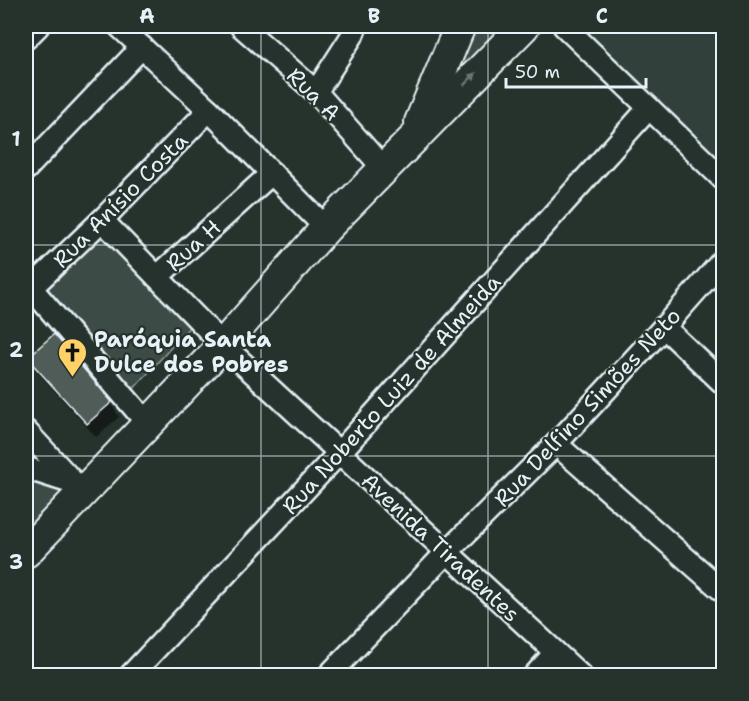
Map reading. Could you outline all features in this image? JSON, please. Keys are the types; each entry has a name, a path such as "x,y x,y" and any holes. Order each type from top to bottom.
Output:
{"street":[{"path":"26,38 38,26"},
{"path":"119,26 209,110 326,228"},
{"name":"Rua A","path":"241,26 316,92 383,168"},
{"path":"316,92 356,26"},
{"path":"414,135 460,26"},
{"path":"26,552 82,486 147,424 223,345 326,228 414,135 524,26"},
{"path":"564,26 723,180"},
{"path":"26,169 142,47"},
{"name":"Rua Noberto Luiz de Almeida","path":"130,675 340,452 649,108"},
{"name":"Rua Anísio Costa","path":"28,285 102,219 209,110"},
{"name":"Rua H","path":"223,345 157,277 272,173"},
{"path":"102,219 157,277"},
{"name":"Rua Delfino Simões Neto","path":"327,675 556,444 723,259"},
{"path":"28,285 147,424"},
{"path":"664,327 723,384"},
{"name":"Avenida Tiradentes","path":"223,345 581,675"},
{"path":"26,431 82,486"},
{"path":"556,444 723,592"},
{"path":"26,468 82,486"},
{"path":"534,675 555,653"}],"shaded area":[{"path":"472,26 506,26 445,91"},
{"path":"581,26 723,26 723,161"},
{"path":"102,229 194,322 129,394 39,288"},
{"path":"26,479 65,490 26,529"}],"building":[{"name":"Paróquia Santa Dulce dos Pobres","path":"54,334 112,402 87,424 27,358"}],"place":[{"name":"Paróquia Santa Dulce dos Pobres","path":"73,378"}]}
